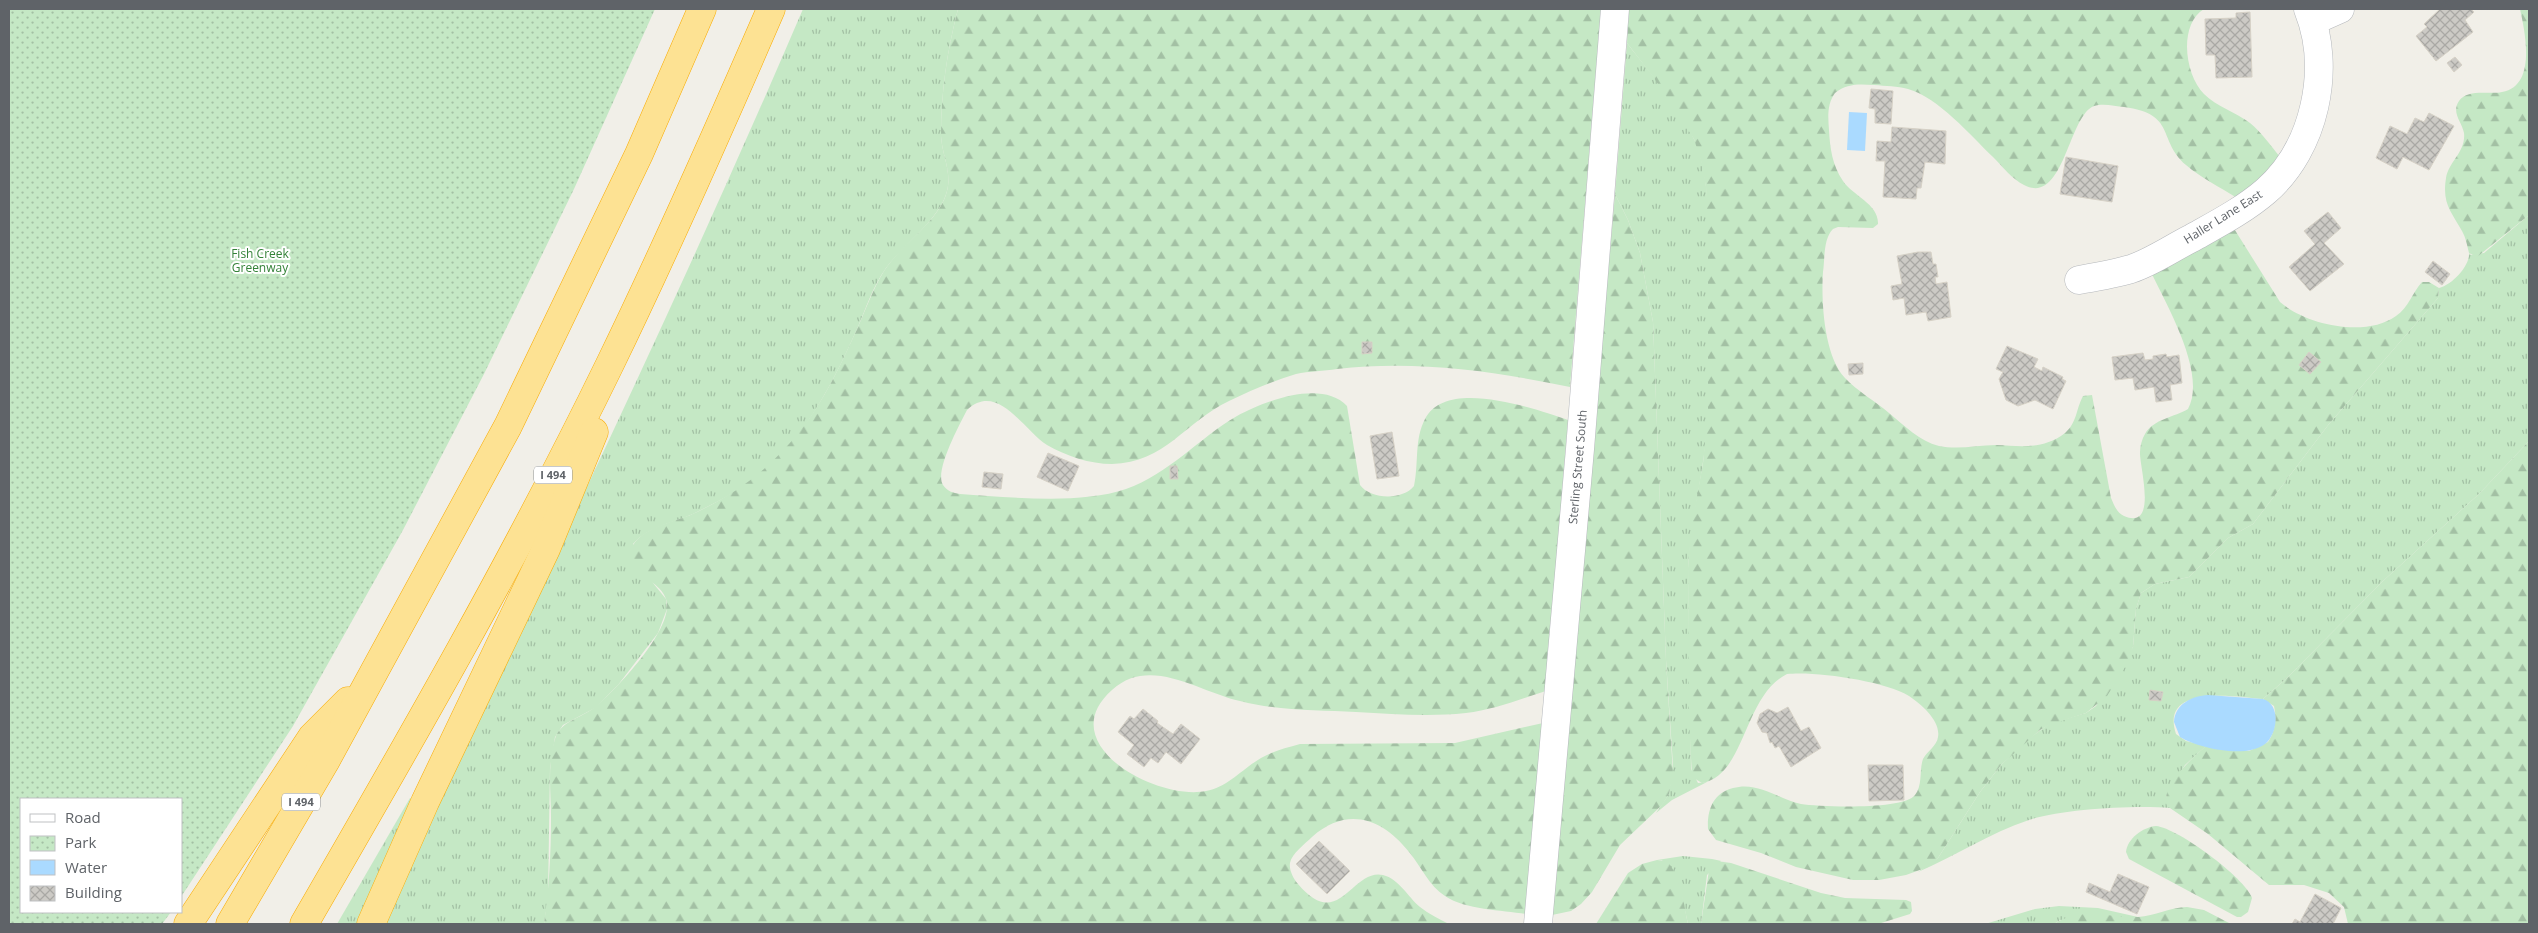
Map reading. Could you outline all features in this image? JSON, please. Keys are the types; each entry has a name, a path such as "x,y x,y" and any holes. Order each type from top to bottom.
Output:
{"highway":[{"name":"I 494","path":"230,924 325,762 508,426 639,154 702,9"},
{"name":"I 494","path":"304,924 421,722 510,558 608,367 695,182 771,9"},
{"path":"371,924 418,818 546,549 695,182"},
{"path":"188,924 312,737 370,678"}],"street":[{"name":"Sterling Street South","path":"1538,924 1580,449 1615,9"},
{"path":"2311,15 2340,9"},
{"name":"Haller Lane East","path":"2078,280 2138,266 2226,218 2272,185 2296,153 2314,109 2319,66 2318,43 2311,15"}],"green space":[{"name":"Fish Creek Greenway","path":"9,9 655,9 574,189 484,374 403,530 293,726 182,895 182,798 20,798 20,913 170,913 162,924 9,924"},
{"path":"803,9 958,9 943,88 941,136 948,170 948,184 943,201 929,221 881,275 849,347 830,384 809,419 784,452 762,473 735,491 689,516 655,528 633,544 653,583 666,599 667,609 658,633 618,685 595,708 563,725 555,737 550,768 548,898 544,924 380,924 649,354 753,125"},
{"path":"958,9 1601,10 1570,387 1483,372 1425,367 1367,367 1301,373 1254,389 1214,409 1174,440 1147,457 1130,462 1112,464 1087,461 1062,453 1038,438 1010,411 989,401 978,403 967,410 949,448 941,478 946,489 960,494 1044,499 1107,494 1126,489 1156,474 1223,425 1248,410 1277,399 1308,393 1323,394 1336,398 1347,406 1360,485 1371,493 1394,496 1409,491 1414,486 1419,435 1425,419 1436,407 1452,400 1471,398 1492,400 1535,409 1568,420 1546,691 1476,712 1438,715 1397,714 1269,707 1224,697 1175,679 1142,676 1127,680 1112,690 1097,710 1094,730 1102,748 1118,764 1139,778 1162,787 1185,792 1214,789 1228,782 1254,762 1280,750 1300,744 1455,743 1543,723 1526,914 1484,909 1453,901 1434,887 1399,840 1376,824 1364,820 1351,819 1338,821 1325,827 1296,852 1291,859 1290,866 1298,884 1312,897 1324,902 1335,901 1362,880 1372,875 1383,875 1399,884 1420,907 1449,924 544,924 550,858 550,768 555,739 566,724 595,707 629,673 653,641 667,611 666,599 660,589 631,566 630,554 632,547 639,538 652,529 697,512 728,496 765,468 788,445 809,419 832,382 884,271 937,212 943,202 948,184 948,170 941,136 942,103 948,56"},
{"path":"1629,9 2204,9 2196,16 2190,26 2188,38 2189,63 2197,86 2209,99 2250,123 2280,157 2272,168 2237,198 2186,165 2177,156 2159,122 2141,110 2109,105 2094,106 2085,113 2057,172 2048,183 2037,188 2024,185 2015,179 1964,128 1942,109 1931,100 1908,89 1859,84 1849,86 1835,93 1829,106 1830,143 1836,169 1847,186 1874,211 1878,224 1873,228 1838,227 1830,233 1826,244 1823,284 1825,328 1832,356 1845,378 1912,433 1932,444 1946,447 2040,445 2065,433 2072,425 2083,396 2092,395 2111,498 2118,511 2124,516 2135,518 2141,514 2144,506 2145,494 2140,452 2145,434 2153,425 2188,409 2193,394 2189,359 2183,340 2151,272 2233,227 2280,302 2305,317 2320,322 2336,326 2353,327 2383,323 2400,312 2422,282 2429,282 2439,288 2438,298 2329,424 2253,524 2228,538 2189,577 2155,584 2141,593 2136,609 2133,647 2125,667 2107,696 2086,713 2049,725 2040,730 2001,765 1980,792 1938,858 1928,867 1906,875 1879,880 1853,880 1796,867 1761,853 1716,840 1708,829 1710,809 1716,798 1726,790 1742,786 1768,791 1792,802 1811,805 1862,806 1908,800 1917,791 1923,759 1936,743 1938,731 1933,719 1924,708 1909,696 1898,691 1850,678 1800,673 1787,674 1773,685 1761,699 1728,766 1716,777 1702,783 1692,777 1689,719 1688,568 1690,535 1703,463 1708,410 1706,187 1694,139 1654,78 1627,43"},
{"path":"2520,9 2529,9 2529,215 2477,257 2469,253 2464,236 2448,207 2445,194 2446,178 2450,166 2460,151 2464,140 2463,129 2456,110 2459,101 2463,97 2473,93 2502,92 2513,88 2520,80 2526,57 2526,44"},
{"path":"1627,43 1672,101 1694,139 1706,185 1708,218 1709,409 1688,568 1691,769 1698,783 1707,782 1672,800 1656,813 1669,794 1673,765 1666,660 1653,322 1640,253 1628,220 1615,194"},
{"path":"1615,194 1628,220 1640,253 1653,322 1666,660 1673,774 1669,794 1662,805 1620,845 1592,892 1581,904 1571,911 1552,915"},
{"path":"2529,215 2529,441 2479,494 2383,581 2288,677 2263,699 2236,696 2204,697 2189,700 2179,707 2174,718 2176,734 2186,741 2206,746 2185,765 2166,796 2170,808 2098,809 2043,816 2000,831 1918,872 1938,858 1980,792 2001,765 2026,741 2049,724 2086,713 2096,706 2133,647 2136,609 2141,593 2155,584 2189,577 2228,538 2253,524 2329,424 2438,298 2439,288 2454,279 2467,264 2469,253 2471,255 2484,253"},
{"path":"2529,441 2529,924 2348,924 2344,907 2329,893 2304,885 2269,885 2208,834 2167,806 2168,791 2179,773 2206,746 2249,751 2268,742 2274,729 2275,711 2274,706 2263,699 2288,677 2383,581 2479,494"},
{"path":"410,798 417,801 362,924 337,924"},
{"path":"2156,826 2179,835 2194,844 2210,855 2237,879 2247,889 2252,898 2248,912 2241,917 2237,917 2129,859 2126,852 2127,847 2136,834"},
{"path":"1683,856 1712,859 1731,863 1721,861 1707,875 1701,924 1688,924 1682,897 1662,860 1657,860"},
{"path":"1657,860 1667,861 1676,874 1688,924 1596,924 1628,873 1642,864"},
{"path":"1716,861 1731,863 1821,893 1845,898 1906,900 1911,902 1912,911 1910,914 1878,924 1701,924 1709,870 1712,863"},
{"path":"2059,906 2098,908 2138,917 2060,920 2054,924 1985,924 2035,909"},
{"path":"2187,907 2204,910 2231,924 2054,924 2075,915 2095,914 2138,917"}],"water":[{"path":"1849,112 1867,113 1865,151 1847,150"},
{"path":"2208,695 2263,699 2269,702 2273,707 2276,720 2273,733 2265,744 2246,751 2210,748 2180,737 2174,722 2177,710 2190,699"}],"building":[{"path":"2440,9 2471,9 2474,12 2465,20 2473,32 2436,61 2416,36 2427,27 2424,24"},
{"path":"2250,12 2252,77 2216,78 2215,55 2206,55 2205,19 2236,18 2236,13"},
{"path":"2455,57 2462,65 2454,72 2447,63"},
{"path":"1871,89 1893,91 1891,124 1875,123 1875,109 1869,108"},
{"path":"2429,113 2454,126 2429,170 2403,157 2397,169 2376,158 2390,126 2407,134 2415,118 2424,122"},
{"path":"1892,127 1946,131 1945,164 1925,162 1921,188 1917,188 1916,199 1883,197 1885,161 1876,161 1877,141 1891,142"},
{"path":"2066,157 2118,166 2112,202 2060,194"},
{"path":"2328,212 2341,228 2324,243 2344,264 2310,291 2289,267 2315,244 2304,231"},
{"path":"1918,252 1931,252 1933,264 1936,264 1938,277 1935,277 1936,284 1947,282 1951,317 1928,321 1926,312 1906,315 1904,298 1893,300 1891,286 1902,284 1897,256"},
{"path":"2433,261 2450,274 2442,285 2425,272"},
{"path":"1362,342 1372,342 1372,353 1362,354"},
{"path":"2007,346 2038,359 2034,367 2042,371 2043,367 2063,377 2062,379 2066,381 2053,409 2035,400 2018,406 2006,400 1999,379 2003,372 1996,369"},
{"path":"2309,352 2321,362 2310,374 2299,365"},
{"path":"2143,353 2145,360 2153,359 2153,356 2166,354 2167,357 2179,355 2182,383 2170,385 2172,400 2156,402 2154,387 2135,390 2133,378 2115,380 2112,357"},
{"path":"1863,363 1863,374 1849,375 1848,364"},
{"path":"1392,432 1399,476 1377,479 1370,436"},
{"path":"1048,453 1079,466 1068,491 1037,477"},
{"path":"1170,466 1177,466 1178,479 1170,479"},
{"path":"984,472 1003,474 1001,489 982,487"},
{"path":"2150,690 2163,692 2161,701 2149,700"},
{"path":"1788,707 1801,731 1809,727 1821,748 1791,767 1779,746 1775,748 1772,742 1770,743 1767,733 1762,732 1757,723 1760,714 1768,709 1777,713"},
{"path":"1143,709 1158,721 1157,723 1173,734 1181,724 1200,739 1181,764 1166,752 1158,763 1151,758 1144,767 1127,754 1134,745 1118,732 1130,716 1134,719"},
{"path":"1868,765 1903,765 1904,800 1869,801"},
{"path":"1319,841 1350,871 1327,894 1296,864"},
{"path":"2118,874 2149,887 2137,914 2086,892 2089,883 2110,892"},
{"path":"2315,894 2341,908 2333,924 2292,924 2295,919 2300,922"}]}
